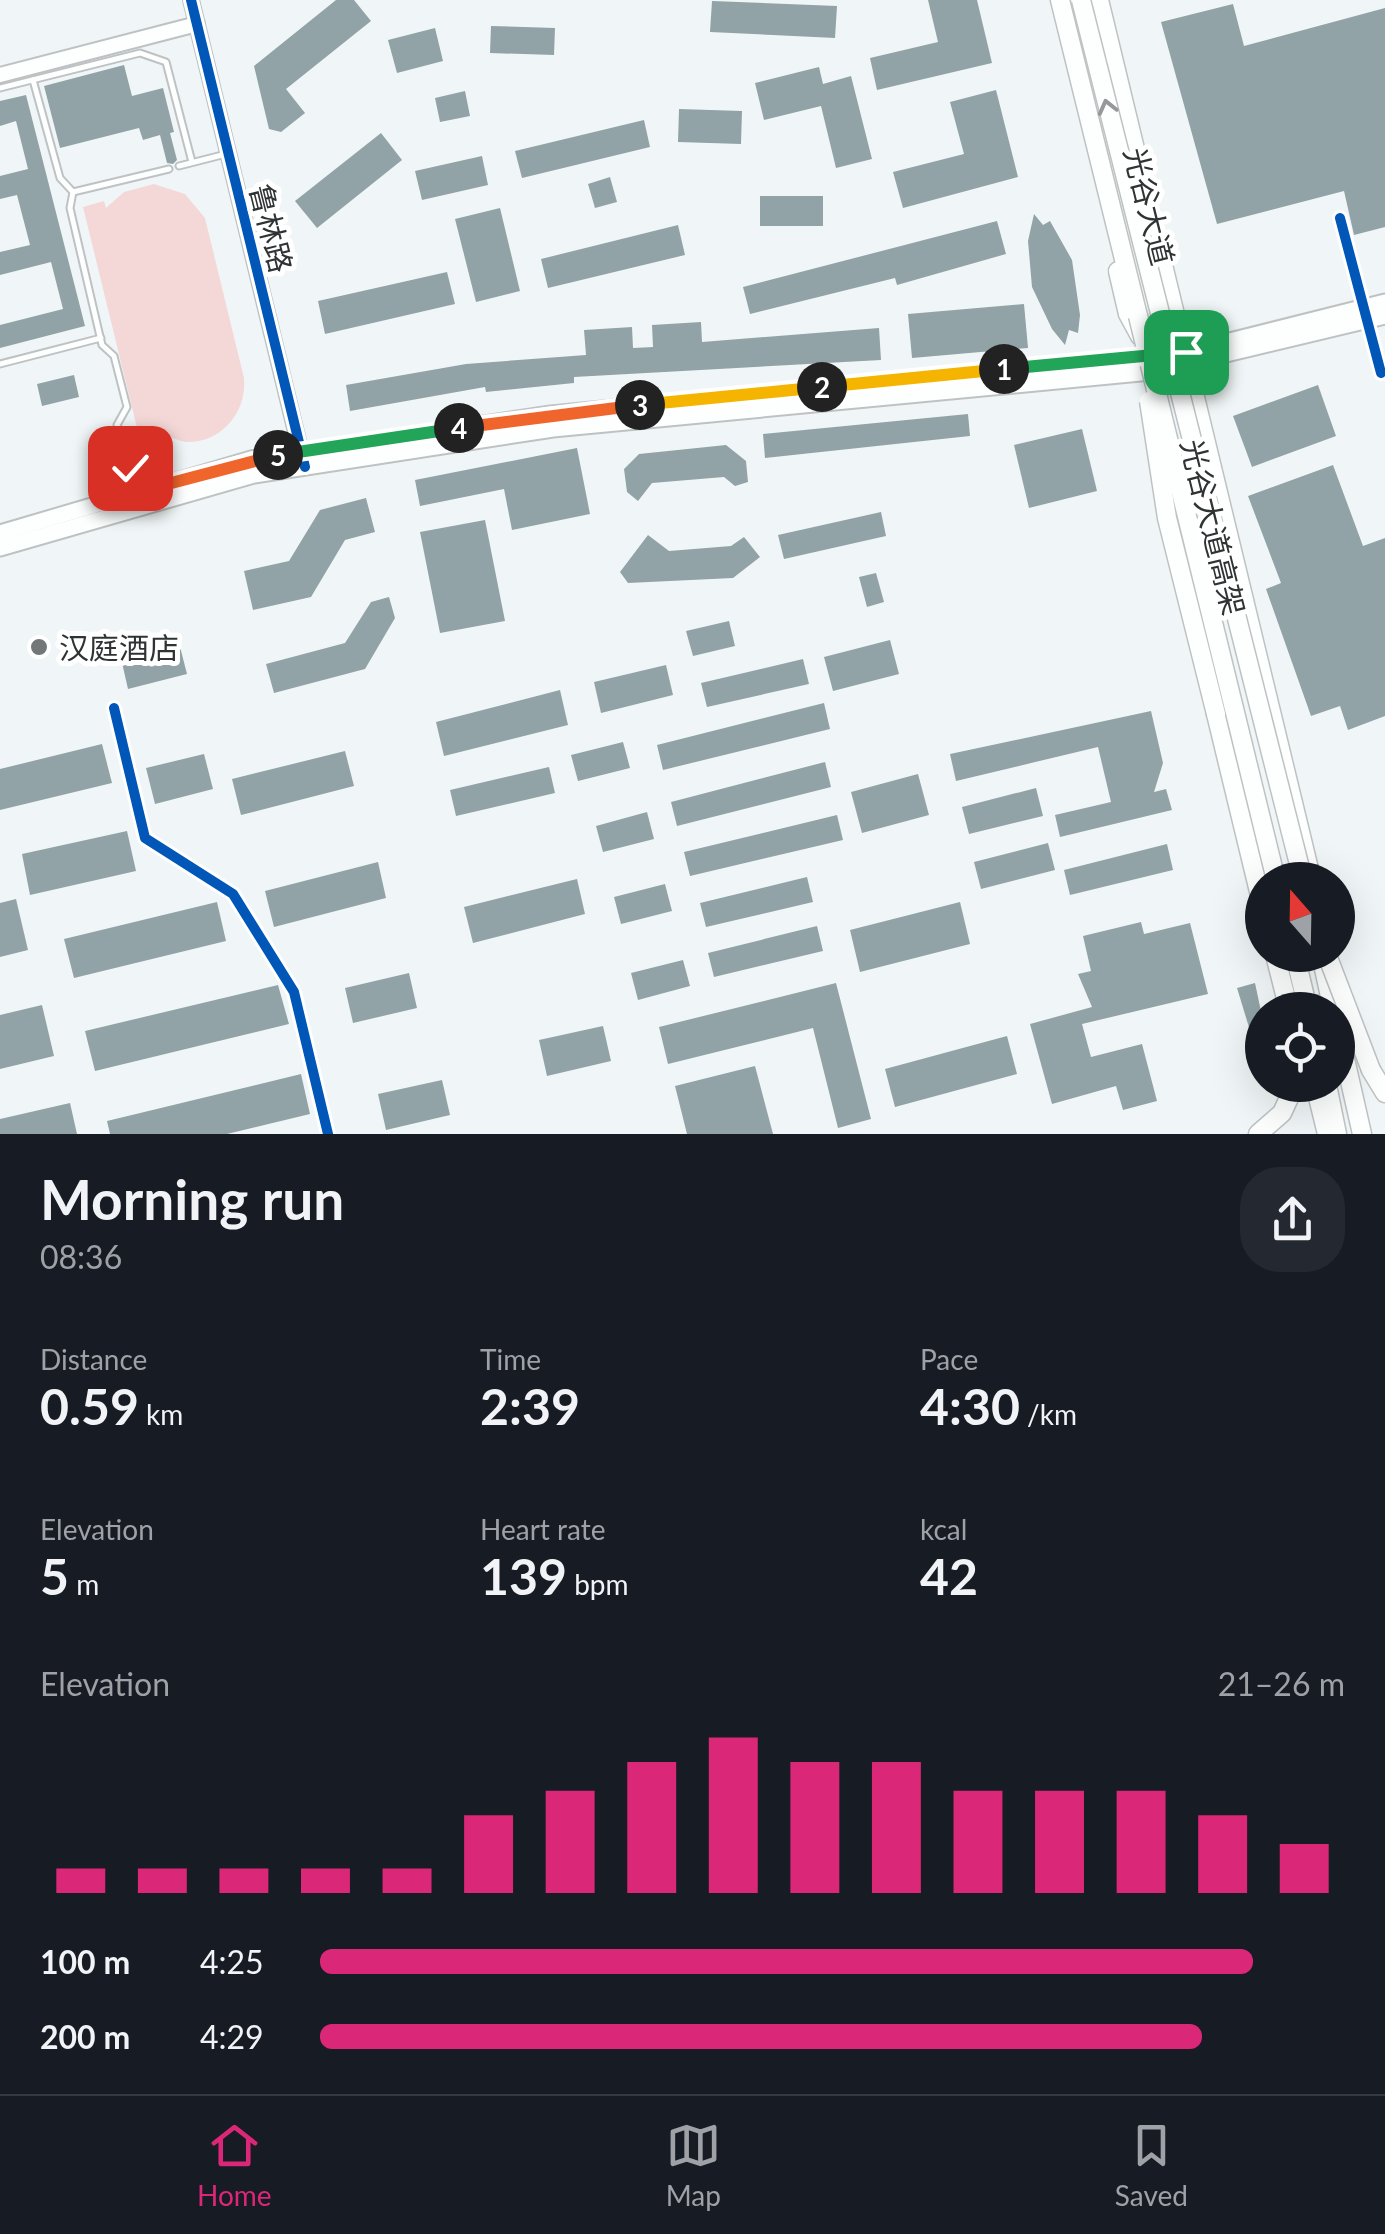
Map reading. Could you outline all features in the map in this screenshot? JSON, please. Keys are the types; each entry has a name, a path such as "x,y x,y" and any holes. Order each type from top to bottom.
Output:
{"main road":[{"name":"光谷大道高架","path":"1057,0 1272,862"},
{"path":"1057,0 1128,314 1151,364 1153,403 1262,862"},
{"name":"光谷大道高架","path":"1081,0 1298,862"},
{"name":"光谷大道","path":"1099,0 1308,862"},
{"path":"0,533 254,475 303,460 551,414 1151,364 1188,359 1365,314 1385,302"},
{"path":"1365,314 1385,316"},
{"path":"1138,316 1167,518 1252,862"},
{"path":"0,548 140,500"},
{"path":"1329,972 1371,1134"},
{"path":"1332,972 1371,1070 1385,1093"},
{"path":"1258,1134 1282,1112 1286,1102"},
{"path":"1322,1102 1334,1133"},
{"path":"1329,1102 1334,1133"},
{"path":"1355,1102 1362,1134"}],"street":[{"name":"鲁林路","path":"191,0 303,460"},
{"path":"0,75 197,24"},
{"path":"1340,218 1381,373"},
{"path":"114,708 145,838 233,894 294,992 328,1134"}],"lane":[{"path":"0,88 140,53 166,62 192,162"},
{"path":"34,80 60,178 73,192"},
{"path":"178,166 228,153"},
{"path":"73,192 169,168"},
{"path":"73,192 70,208 100,338 114,356 128,407 117,425 140,500"},
{"path":"0,364 100,338"}],"shaded area":[{"path":"154,184 185,194 205,218 244,378 236,414 221,431 199,441 186,442 162,435 141,444 83,207 104,201 106,208 124,192"}],"building":[{"path":"336,0 354,0 371,21 286,89 305,113 281,132 269,129 254,66"},
{"path":"928,0 977,0 992,63 877,90 870,58 938,42"},
{"path":"712,1 837,6 835,38 710,32"},
{"path":"1233,4 1244,46 1385,8 1385,227 1354,235 1344,191 1217,224 1161,22"},
{"path":"491,26 555,28 554,55 490,53"},
{"path":"435,28 443,61 397,73 388,40"},
{"path":"124,65 132,96 163,88 174,132 170,133 177,160 173,164 167,163 160,135 143,140 139,128 60,148 44,86"},
{"path":"819,67 823,84 851,76 872,159 836,168 821,106 764,120 755,83"},
{"path":"996,90 1018,177 903,208 893,172 964,154 950,102"},
{"path":"465,91 470,116 440,122 435,98"},
{"path":"26,95 85,326 0,348 0,325 63,309 51,262 0,275 0,252 30,245 17,195 0,199 0,176 28,169 16,121 0,126 0,101"},
{"path":"679,109 742,111 741,144 678,142"},
{"path":"644,120 650,147 522,178 515,151"},
{"path":"381,133 402,160 317,228 295,201"},
{"path":"482,156 488,185 422,200 415,171"},
{"path":"610,177 617,202 595,208 588,184"},
{"path":"760,196 823,196 823,226 760,226"},
{"path":"500,208 520,291 476,302 455,219"},
{"path":"1034,214 1043,225 1050,221 1072,260 1080,315 1078,333 1069,330 1065,345 1052,329 1032,287 1028,241"},
{"path":"997,221 1006,254 897,285 895,278 750,314 743,287"},
{"path":"678,225 685,255 548,288 541,259"},
{"path":"447,272 455,304 325,334 318,301"},
{"path":"1024,304 1028,348 912,358 908,314"},
{"path":"701,322 702,342 879,328 881,360 574,377 574,383 486,392 485,387 350,411 346,385 466,364 586,355 584,330 632,327 633,348 653,347 652,325"},
{"path":"74,375 79,397 42,406 37,384"},
{"path":"1318,385 1336,436 1252,467 1233,416"},
{"path":"968,414 970,436 765,458 763,434"},
{"path":"1082,429 1097,491 1029,508 1014,445"},
{"path":"726,445 746,461 748,482 735,486 724,477 652,483 638,501 627,492 624,469 639,454"},
{"path":"577,448 590,514 512,530 504,489 420,506 415,480"},
{"path":"1333,465 1363,546 1385,538 1385,716 1348,730 1340,706 1311,716 1266,589 1281,583 1248,496"},
{"path":"366,498 375,532 345,540 311,597 253,610 244,571 289,561 320,510"},
{"path":"881,512 886,536 784,559 778,535"},
{"path":"485,520 505,621 440,633 420,532"},
{"path":"648,535 669,551 731,546 744,537 760,557 733,578 628,583 620,572"},
{"path":"876,573 884,602 867,607 859,577"},
{"path":"389,597 395,618 365,669 274,693 266,664 345,643 371,602"},
{"path":"729,621 735,646 693,656 686,631"},
{"path":"178,639 187,674 128,689 120,654"},
{"path":"890,640 899,674 833,691 824,657"},
{"path":"803,659 809,684 707,707 701,683"},
{"path":"666,665 673,695 601,713 594,682"},
{"path":"560,690 568,725 444,756 436,722"},
{"path":"824,703 830,729 663,770 657,745"},
{"path":"1151,711 1163,763 1154,792 1166,789 1172,810 1060,837 1055,815 1111,802 1098,747 956,781 950,754"},
{"path":"623,742 630,768 578,781 571,755"},
{"path":"102,744 112,783 0,810 0,769"},
{"path":"345,751 354,786 241,815 232,779"},
{"path":"204,754 213,789 155,804 146,768"},
{"path":"825,762 831,787 677,826 671,802"},
{"path":"549,767 555,793 456,816 450,790"},
{"path":"918,774 929,815 862,833 851,792"},
{"path":"1036,788 1043,816 969,834 962,807"},
{"path":"647,812 654,839 603,852 596,826"},
{"path":"837,815 843,840 690,876 684,852"},
{"path":"127,831 136,871 30,895 22,854"},
{"path":"1048,843 1055,870 981,889 974,862"},
{"path":"1167,844 1173,870 1070,895 1064,870"},
{"path":"378,862 386,898 274,927 265,891"},
{"path":"807,877 813,902 706,927 700,903"},
{"path":"577,879 585,914 473,943 464,907"},
{"path":"665,884 672,911 621,924 614,897"},
{"path":"16,899 28,950 0,957 0,903"},
{"path":"217,902 226,941 74,978 64,939"},
{"path":"960,902 970,944 860,972 850,930"},
{"path":"1141,922 1144,934 1190,923 1208,994 1082,1024 1091,1057 1142,1044 1157,1101 1123,1110 1116,1086 1052,1104 1030,1024 1092,1007 1078,974 1091,971 1083,936"},
{"path":"817,926 823,951 714,977 708,953"},
{"path":"683,960 690,986 638,1000 631,973"},
{"path":"409,973 417,1008 353,1023 345,988"},
{"path":"836,983 871,1119 838,1128 813,1028 668,1064 659,1027"},
{"path":"1255,983 1257,992 1245,992 1245,1014 1237,988"},
{"path":"278,985 289,1024 95,1071 85,1031"},
{"path":"42,1005 54,1056 0,1069 0,1015"},
{"path":"603,1026 611,1061 547,1076 539,1040"},
{"path":"1007,1036 1017,1074 895,1107 885,1069"},
{"path":"755,1066 773,1134 687,1134 675,1086"},
{"path":"301,1074 310,1114 227,1134 110,1134 107,1121"},
{"path":"442,1080 450,1115 386,1130 378,1094"},
{"path":"70,1103 77,1134 0,1134 0,1119"}],"cycle path":[{"path":"191,0 305,467"},
{"path":"1340,218 1381,373"},
{"path":"114,708 145,838 233,894 294,992 328,1134"}],"place":[{"name":"汉庭酒店","path":"39,647"}],"route":[{"path":"130,468 137,492 251,459 551,414 1186,352"}]}
